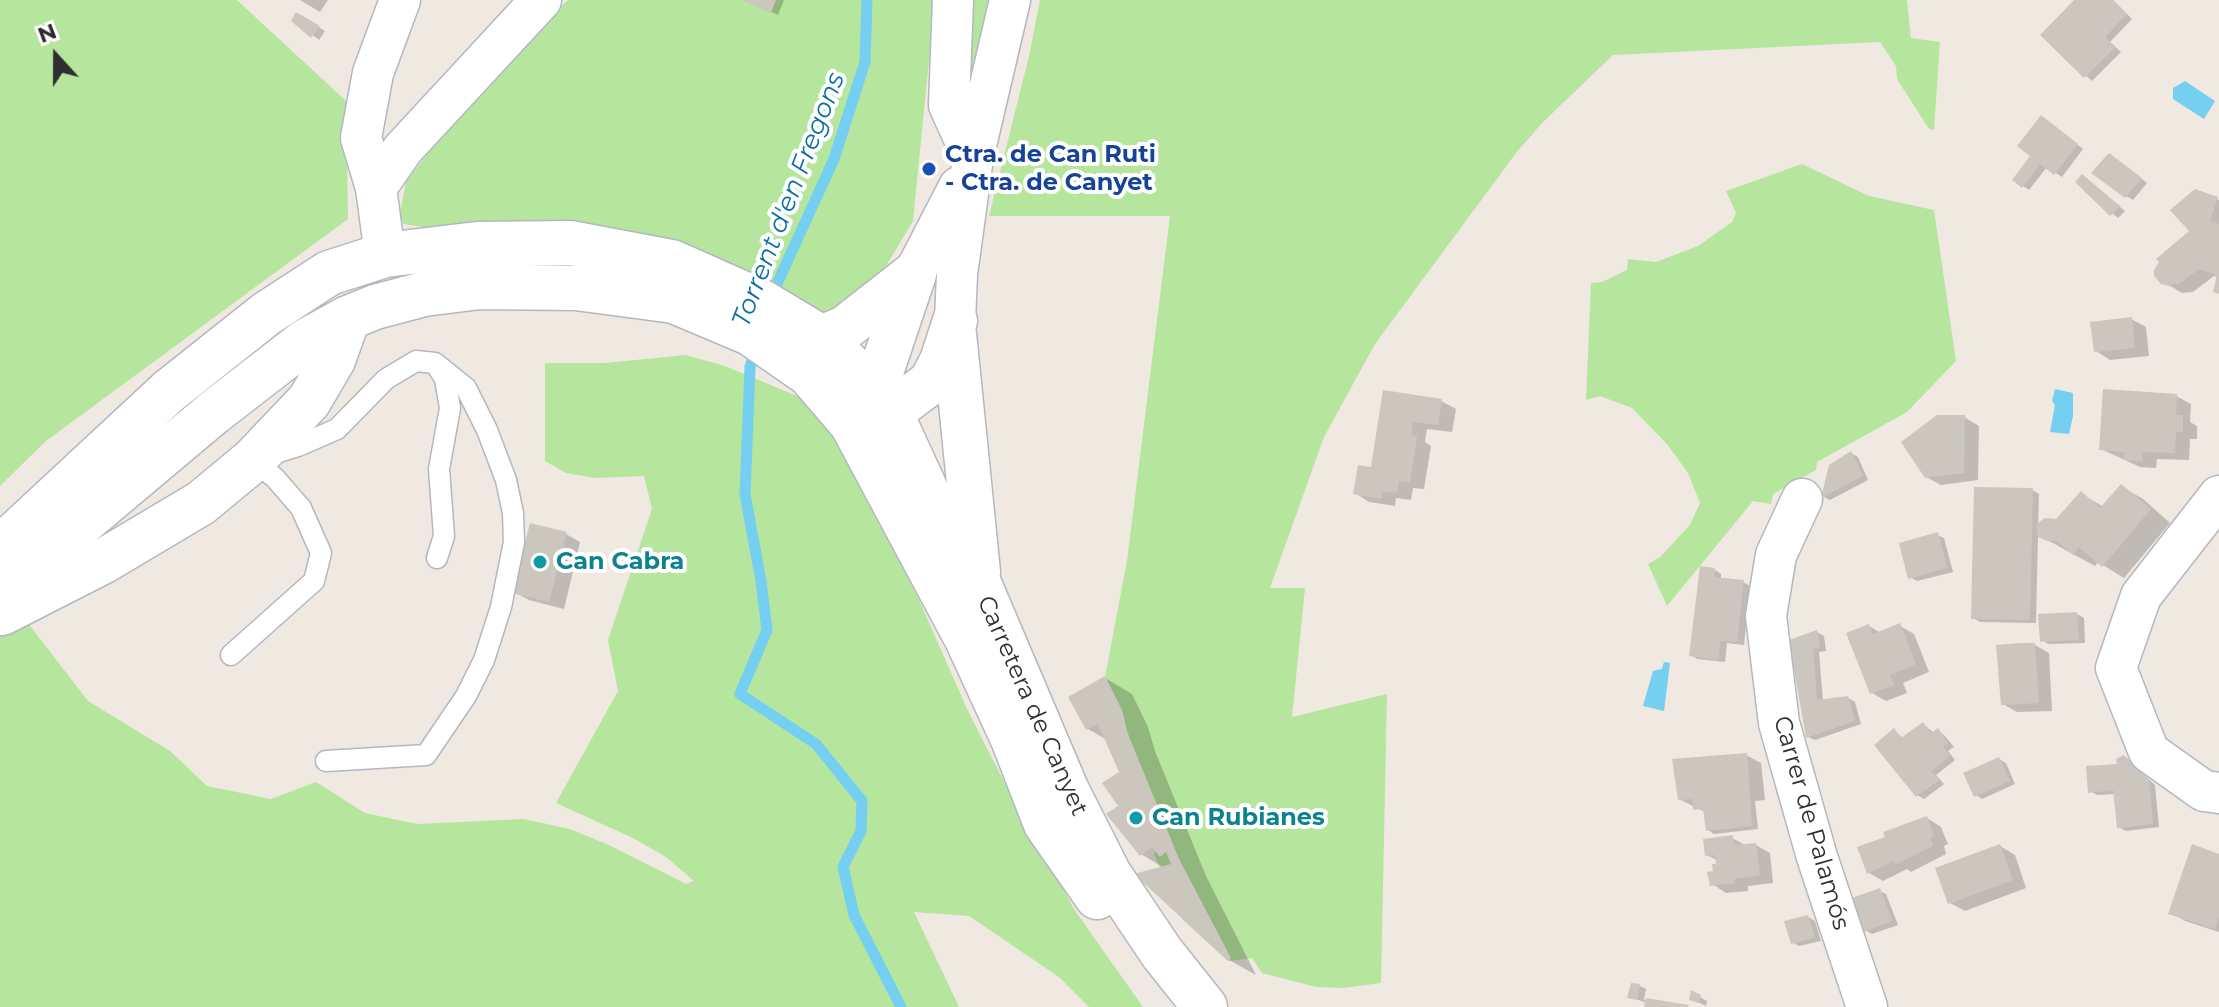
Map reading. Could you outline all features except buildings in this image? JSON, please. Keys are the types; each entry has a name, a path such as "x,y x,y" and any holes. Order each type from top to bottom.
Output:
{"street":[{"path":"385,255 376,188 361,138 373,73 400,0"},
{"path":"376,188 403,149 541,0"},
{"path":"953,0 949,105 973,158"},
{"path":"980,586 954,342 957,274 973,158 1010,0"},
{"path":"967,639 949,572 891,453 876,429 882,369 914,274 973,158"},
{"path":"0,548 169,391 266,314 329,273 385,255 477,244 571,243 671,282"},
{"path":"213,413 227,374 311,304 385,255"},
{"path":"815,356 845,328 914,274"},
{"path":"0,592 213,413 306,341 348,318 424,294 480,287 576,288 633,278 671,282 762,302 815,356 967,639"},
{"path":"0,614 102,562 201,503 253,460 309,401 333,360 348,318"},
{"path":"878,394 907,400 931,382 942,361 955,321"},
{"name":"Carretera de Canyet","path":"815,356 878,394 890,412 935,510 980,586 1067,791 1109,874 1162,953 1205,1007"},
{"path":"213,413 253,460"},
{"path":"39,512 115,465 173,421 213,413"},
{"path":"2219,496 2141,596 2116,668 2149,752 2204,791 2219,793"},
{"name":"Carrer de Palamós","path":"1802,499 1776,555 1766,616 1779,723 1817,857 1867,1007"},
{"name":"Carretera de Canyet","path":"967,639 1013,739 1046,824 1131,950 1175,1007"},
{"path":"1144,924 1227,1007"}],"lane":[{"path":"253,460 298,446 337,429 386,379 416,361 435,363 466,388 487,430 506,480 513,513 514,542 501,607 484,660 466,696 426,755 326,761"},
{"path":"435,363 445,379 450,408 439,469 444,536 437,558"},
{"path":"231,655 314,581 321,553 301,508 275,478 253,460"}],"green space":[{"path":"0,0 237,0 346,101 348,219 46,441 0,486"},
{"path":"568,0 935,0 913,221 883,271 829,315 684,247 435,229 404,224 399,218 406,182 478,87"},
{"path":"972,0 989,0 971,75"},
{"path":"1040,0 1907,0 1911,38 1940,42 1934,130 1929,129 1897,79 1896,66 1880,42 1613,55 1542,123 1516,153 1375,344 1324,437 1270,588 1305,588 1292,717 1387,694 1381,983 1343,988 1316,987 1262,973 1252,958 1228,961 1183,920 1154,854 1165,829 1105,677 1127,561 1170,216 989,216"},
{"path":"1802,164 1869,196 1934,210 1956,361 1907,412 1817,462 1816,470 1773,494 1771,504 1753,501 1667,606 1648,564 1660,557 1690,525 1700,503 1688,473 1667,444 1632,408 1600,396 1586,400 1591,283 1602,282 1627,270 1628,259 1656,262 1698,246 1732,222 1736,213 1726,191"},
{"path":"686,355 725,366 809,401 826,421 902,561 967,709 1019,811 1076,912 1143,1007 1089,1007 1059,977 969,916 914,912 959,1007 0,1007 0,631 24,618 88,701 170,751 207,786 271,799 316,782 365,813 417,824 524,819 570,829 686,884 694,881 666,857 633,838 556,803 618,691 608,640 652,509 644,476 595,478 566,473 545,461 545,363 605,363"}],"water":[{"path":"2185,81 2215,101 2204,119 2173,99 2173,88"},
{"path":"2055,389 2073,393 2069,434 2050,432"},
{"path":"1664,662 1670,663 1664,711 1643,706 1653,671 1662,669"}],"waterway":[{"name":"Torrent d'en Fregons","path":"771,297 834,159 865,62 867,0"},
{"name":"Torrent d'en Fregons","path":"756,348 750,367 745,494 767,630 740,694 816,744 862,801 861,831 843,867 854,915 901,1007"}],"place":[{"name":"Ctra. de Can Ruti - Ctra. de Canyet","path":"929,169"},
{"name":"Can Cabra","path":"540,562"},
{"name":"Can Rubianes","path":"1136,818"}]}
